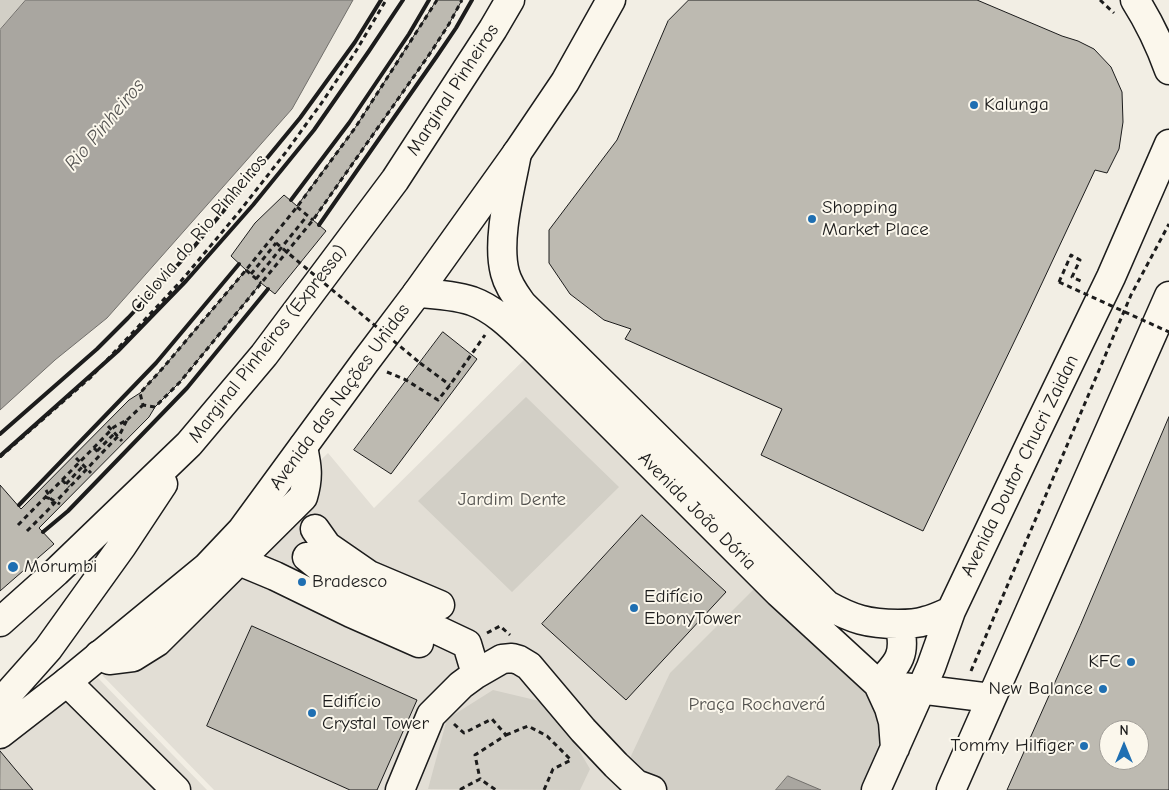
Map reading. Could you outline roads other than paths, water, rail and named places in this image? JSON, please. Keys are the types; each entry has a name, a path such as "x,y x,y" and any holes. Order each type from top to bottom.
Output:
{"main road":[{"name":"Marginal Pinheiros","path":"395,180 510,0"},
{"name":"Avenida das Nações Unidas","path":"0,734 199,573 242,530 417,293 517,153 565,82 611,0"},
{"path":"1135,0 1148,21 1169,70"},
{"name":"Avenida Doutor Chucri Zaidan","path":"876,790 931,667 950,611 1104,292 1169,144"},
{"name":"Avenida João Dória","path":"517,153 507,203 503,234 503,258 510,286 522,304 827,605 860,621 879,624 924,621 950,611"},
{"name":"Marginal Pinheiros (Expressa)","path":"0,622 56,572 189,444 264,355 395,180"},
{"name":"Avenida João Dória","path":"417,293 440,294 472,301 499,316 535,349 779,593 878,684"},
{"path":"951,790 1168,301"},
{"path":"0,703 48,649 122,546 189,444"},
{"path":"99,655 109,660 133,657 157,642 303,497 307,484 307,466 303,446"},
{"path":"303,497 315,529 327,546 369,575 440,605"},
{"path":"275,576 307,556 315,529"},
{"path":"307,556 340,584 466,644 476,674"},
{"path":"238,561 419,642"},
{"path":"878,684 893,669 900,655 903,637 899,624"},
{"path":"400,790 431,715 461,685 476,674 502,659 512,658 529,666 583,730 640,788"},
{"path":"66,682 169,788"},
{"path":"878,684 991,698"},
{"path":"878,684 893,722 895,749"}],"water":[{"name":"Rio Pinheiros","path":"26,0 353,0 292,109 107,318 55,360 0,410 0,30"},
{"path":"788,776 821,790 776,790"}],"railway":[{"path":"0,434 97,349 188,254 300,118 355,42 381,0"},
{"path":"0,456 118,351 186,281 253,205 314,130 403,0"},
{"path":"291,200 349,123 409,34 429,0"},
{"path":"319,225 437,56 472,0"},
{"path":"19,505 156,363 239,264"},
{"path":"43,532 68,511 187,388 268,289"}],"place":[{"name":"Kalunga","path":"974,105"},
{"name":"Shopping Market Place","path":"812,219"},
{"name":"Morumbi","path":"13,567"},
{"name":"Bradesco","path":"302,582"},
{"name":"Edifício EbonyTower","path":"634,608"},
{"name":"KFC","path":"1131,662"},
{"name":"New Balance","path":"1103,689"},
{"name":"Edifício Crystal Tower","path":"312,713"},
{"name":"Tommy Hilfiger","path":"1084,746"}],"park label":[{"name":"Jardim Dente","path":"512,500"},
{"name":"Praça Rochaverá","path":"757,705"}]}
